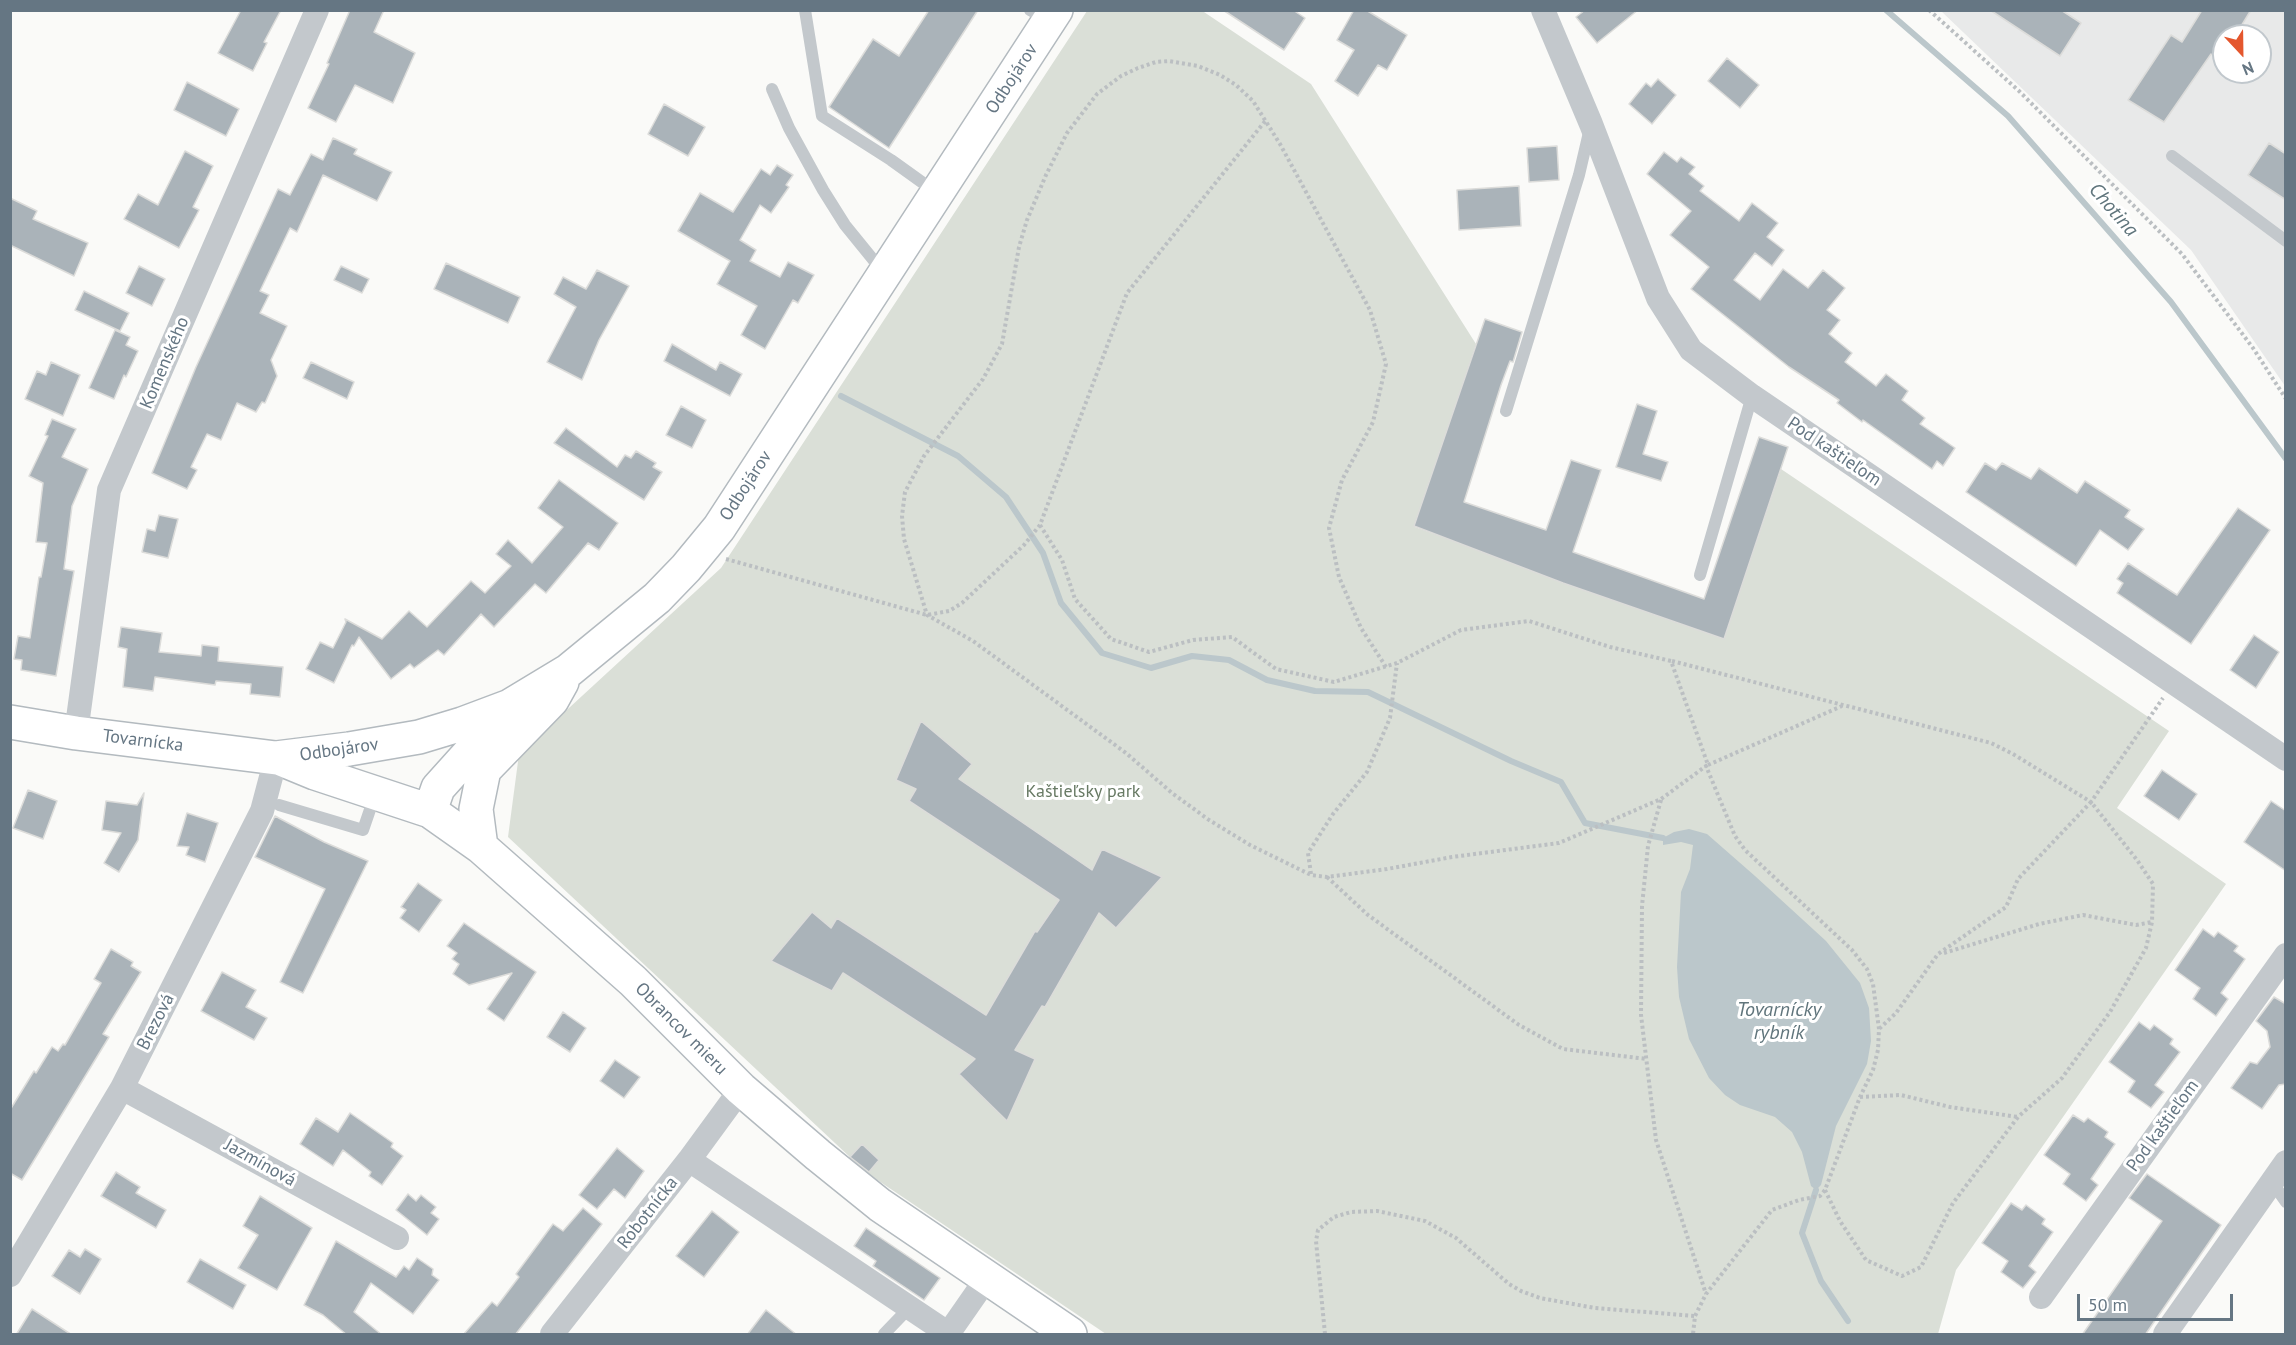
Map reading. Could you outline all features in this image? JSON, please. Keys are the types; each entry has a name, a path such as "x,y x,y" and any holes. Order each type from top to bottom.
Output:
{"main road":[{"name":"Odbojárov","path":"276,758 358,748 418,737 510,706 568,671 657,598 712,536 938,194 1045,14"},
{"path":"481,847 477,809 484,770 552,700 568,671"},
{"path":"430,811 438,788 473,751 510,706"},
{"name":"Tovarnícka","path":"10,722 76,733 276,758"},
{"name":"Obrancov mieru","path":"276,758 430,811 481,847 633,981 741,1089 880,1205 1070,1335"}],"street":[{"name":"Komenského","path":"76,733 110,490 317,10"},
{"name":"Pod kaštieľom","path":"1543,10 1591,124 1658,298 1691,350 1752,396 2286,759"},
{"name":"Brezová","path":"13,1267 122,1088 262,811 276,758"},
{"name":"Pod kaštieľom","path":"2041,1297 2286,954"},
{"name":"Jazmínová","path":"122,1088 397,1239"},
{"name":"Robotnícka","path":"552,1335 689,1160 741,1089"},
{"path":"689,1160 948,1334 987,1278"},
{"path":"2170,1333 2286,1162"}],"lane":[{"path":"805,10 822,116 891,160 938,194"},
{"path":"772,89 789,128 823,190 857,241 885,274"},
{"path":"1506,411 1579,175 1591,124"},
{"path":"2172,156 2286,242"},
{"path":"1700,575 1752,396"},
{"path":"279,805 363,830 376,793"},
{"path":"2272,1182 2286,1202"},
{"path":"884,1335 909,1308"}],"path":[{"path":"1929,10 2019,91 2182,254 2246,339 2286,399"},
{"path":"927,615 904,539 902,516 905,492 924,456 942,429 983,380 1002,344 1019,247 1027,220 1067,134 1097,94 1121,76 1156,62 1169,61 1198,66 1221,75 1253,100 1370,310 1386,364 1373,422 1342,480 1329,528 1339,577 1361,628 1386,667"},
{"path":"927,615 949,611 962,603 1024,545 1040,525 1127,293 1266,120"},
{"path":"1040,525 1062,560 1075,599 1112,639 1149,652 1193,640 1232,637 1276,669 1334,682 1397,663 1461,630 1529,621 1610,647 1991,743 2091,802 2138,860 2153,885 2152,922 2146,948 2109,1011 2062,1078 2018,1117 1953,1203 1921,1267 1902,1276 1866,1260 1840,1221 1825,1190"},
{"path":"728,560 927,615 973,641 1002,662 1126,753 1172,793 1209,820 1250,845 1311,875 1327,877 1559,843 1661,799 1707,765 1843,705"},
{"path":"1671,661 1707,765 1735,836 1745,850 1852,950 1867,969 1873,984 1879,1029 1878,1050 1873,1070 1860,1097 1825,1190 1820,1197 1799,1200 1772,1210 1706,1293 1695,1316 1693,1335"},
{"path":"1311,875 1308,853 1333,814 1367,772 1390,718 1397,663"},
{"path":"1879,1029 1896,1013 1938,954 2006,907 2018,879 2091,802 2174,682"},
{"path":"1661,799 1648,846 1642,906 1641,1015 1656,1140 1706,1293"},
{"path":"1327,877 1368,915 1519,1025 1563,1049 1647,1059"},
{"path":"1938,954 2039,924 2083,915 2136,925 2152,922"},
{"path":"1860,1097 1901,1095 1950,1107 2018,1117"},
{"path":"1325,1335 1316,1241 1318,1230 1334,1217 1377,1211 1425,1221 1440,1228 1521,1292 1540,1298 1595,1308 1695,1316"}],"shaded area":[{"path":"1941,11 2285,11 2285,386 2191,250"}],"green space":[{"name":"Kaštieľsky park","path":"1201,10 1311,84 1476,344 1415,527 1724,639 1781,469 2169,731 2117,808 2226,884 1956,1270 1938,1334 1106,1334 867,1173 508,837 519,754 721,568 1087,11"}],"water":[{"name":"Tovarnícky rybník","path":"1689,829 1707,834 1826,941 1860,983 1869,1008 1871,1041 1867,1064 1836,1126 1821,1185 1816,1190 1811,1186 1802,1152 1792,1132 1775,1117 1740,1105 1725,1095 1709,1078 1689,1039 1679,997 1677,967 1681,892 1690,869 1693,845 1681,842 1663,845 1663,838 1674,832"}],"building":[{"path":"241,10 281,10 264,42 267,43 253,71 218,53"},
{"path":"350,10 384,10 374,32 415,53 393,103 355,85 336,122 308,108 329,64 327,63"},
{"path":"929,10 978,10 889,148 829,107 873,39 899,56"},
{"path":"1223,10 1293,10 1305,18 1284,50"},
{"path":"1354,10 1366,10 1407,35 1387,70 1378,65 1358,96 1335,81 1354,50 1337,40"},
{"path":"1585,10 1638,10 1597,43 1576,17"},
{"path":"1990,10 2061,10 2081,23 2060,56"},
{"path":"2202,10 2251,10 2242,24 2212,24 2212,55 2164,122 2128,100 2171,35 2182,42"},
{"path":"1727,58 1759,85 1740,108 1708,81"},
{"path":"1658,79 1676,95 1652,124 1629,104 1646,83 1651,87"},
{"path":"187,82 239,109 226,136 174,110"},
{"path":"664,104 705,127 688,156 648,134"},
{"path":"333,138 357,149 354,154 392,172 377,201 323,175 297,232 290,228 260,291 269,295 260,313 287,326 271,360 277,376 265,403 262,402 256,412 237,403 221,440 207,434 191,467 197,470 187,489 152,473 196,367 278,189 290,195 311,154 323,160"},
{"path":"2269,143 2286,154 2286,200 2248,175"},
{"path":"1557,146 1559,180 1529,182 1527,148"},
{"path":"185,151 213,166 193,207 199,210 179,248 124,219 138,194 158,205"},
{"path":"1664,152 1677,162 1681,157 1695,167 1689,174 1704,186 1700,191 1739,221 1752,203 1778,223 1767,237 1784,250 1772,266 1755,253 1734,280 1760,300 1783,269 1808,288 1823,270 1845,288 1827,310 1840,320 1829,334 1852,353 1845,362 1876,386 1886,374 1908,391 1902,400 1925,418 1920,424 1955,448 1943,466 1937,461 1932,469 1863,420 1862,422 1837,403 1839,400 1789,367 1691,289 1709,267 1670,235 1691,211 1647,174"},
{"path":"777,165 793,175 786,185 789,187 771,213 760,205 740,240 756,250 750,261 780,277 788,262 814,275 798,303 793,300 765,349 741,335 757,306 717,284 730,261 678,231 700,193 733,212 761,169 770,175"},
{"path":"1519,186 1521,226 1459,230 1457,190"},
{"path":"10,198 37,211 33,219 88,243 74,276 10,245"},
{"path":"446,263 520,297 508,323 434,289"},
{"path":"139,266 165,279 152,306 126,293"},
{"path":"341,266 369,279 362,293 334,280"},
{"path":"597,270 629,286 599,340 582,380 547,362 576,307 554,294 563,277 586,289"},
{"path":"84,291 129,313 120,331 75,310"},
{"path":"1485,319 1522,332 1513,362 1510,361 1501,385 1464,502 1546,530 1571,460 1601,470 1573,552 1704,599 1759,437 1788,447 1724,639 1563,583 1414,526"},
{"path":"115,330 130,337 126,345 138,351 114,399 89,388"},
{"path":"672,344 716,370 720,362 742,374 730,396 664,361"},
{"path":"51,362 80,375 63,416 25,399 37,371 46,375"},
{"path":"311,362 354,382 347,399 303,378"},
{"path":"1637,404 1657,411 1643,454 1668,462 1661,481 1616,467"},
{"path":"681,406 706,420 692,448 666,435"},
{"path":"52,419 76,429 62,457 88,469 72,506 64,569 74,571 56,676 21,670 22,660 14,659 18,636 30,638 39,577 41,577 47,543 36,542 43,483 29,476 48,436 45,435"},
{"path":"566,428 617,467 625,455 631,458 636,451 656,463 653,467 662,472 644,500 554,443"},
{"path":"1985,463 1996,470 2002,463 2031,479 2039,468 2077,493 2085,481 2130,510 2125,517 2144,529 2128,550 2100,530 2076,566 1966,492"},
{"path":"559,480 618,523 599,550 588,543 546,593 535,584 494,627 481,614 444,655 438,650 414,668 410,664 391,679 359,637 354,646 352,645 334,683 306,669 320,642 333,648 346,622 345,619 382,639 409,611 427,627 471,581 485,593 511,566 496,554 508,540 532,563 563,527 538,508"},
{"path":"2238,508 2270,530 2191,644 2117,593 2123,583 2117,579 2128,563 2177,595"},
{"path":"159,515 178,519 168,558 142,552 147,529 155,531"},
{"path":"121,627 162,633 159,652 201,656 202,645 219,647 218,661 283,667 280,697 250,694 251,684 216,681 215,685 155,677 153,691 123,687 127,649 118,647"},
{"path":"2254,635 2279,652 2256,688 2230,670"},
{"path":"921,721 972,764 959,779 1092,870 1102,849 1162,877 1116,928 1099,913 1045,1007 1042,1006 1015,1050 1035,1059 1007,1121 959,1074 975,1059 843,973 832,991 771,961 812,912 831,928 837,918 986,1015 1035,931 1037,932 1059,900 909,801 916,789 896,780"},
{"path":"2162,770 2197,794 2179,820 2144,796"},
{"path":"28,790 57,801 43,839 13,828"},
{"path":"144,793 138,840 119,872 104,863 121,833 102,830 106,801 137,805"},
{"path":"2271,801 2286,811 2286,871 2244,842"},
{"path":"187,813 218,823 205,862 186,855 189,847 177,846"},
{"path":"275,816 324,842 368,861 303,993 280,982 325,889 255,857"},
{"path":"418,883 442,900 419,932 400,918 406,910 401,907"},
{"path":"464,923 536,972 504,1021 487,1009 512,973 469,985 453,974 459,964 452,959 457,953 447,946"},
{"path":"2203,929 2214,937 2218,932 2238,946 2234,951 2245,959 2221,993 2228,999 2216,1016 2193,999 2200,988 2175,970"},
{"path":"111,949 133,962 131,966 141,972 103,1034 109,1037 22,1180 10,1173 10,1110 52,1047 58,1051 63,1044 65,1045 101,983 94,979"},
{"path":"222,972 256,990 246,1007 267,1018 254,1040 201,1011"},
{"path":"2274,997 2286,1004 2286,1084 2279,1085 2262,1109 2231,1088 2250,1062 2257,1064 2270,1047 2267,1031 2256,1021"},
{"path":"563,1012 586,1028 570,1052 547,1037"},
{"path":"2139,1022 2150,1030 2154,1025 2173,1039 2170,1044 2180,1052 2155,1085 2164,1092 2151,1108 2128,1092 2135,1081 2109,1062"},
{"path":"615,1060 640,1077 624,1098 600,1081"},
{"path":"350,1113 393,1143 391,1147 403,1156 382,1185 369,1176 371,1172 343,1150 333,1166 300,1144 316,1118 338,1132"},
{"path":"2073,1115 2084,1122 2088,1118 2108,1132 2105,1137 2115,1144 2091,1179 2098,1185 2086,1201 2063,1184 2070,1174 2044,1155"},
{"path":"862,1144 879,1160 869,1172 850,1157"},
{"path":"617,1148 644,1171 625,1198 614,1189 597,1209 579,1195"},
{"path":"116,1172 140,1187 136,1193 166,1210 156,1228 101,1196"},
{"path":"2147,1174 2221,1225 2145,1335 2082,1335 2162,1221 2129,1198"},
{"path":"408,1194 416,1201 421,1195 436,1207 431,1213 439,1219 427,1235 396,1210"},
{"path":"260,1196 312,1228 277,1290 238,1268 258,1235 243,1226"},
{"path":"2011,1203 2022,1210 2026,1205 2045,1219 2042,1224 2053,1232 2029,1266 2036,1272 2023,1288 2001,1272 2008,1261 1982,1243"},
{"path":"583,1208 602,1224 515,1335 463,1335 492,1302 497,1306 519,1277 516,1274 553,1224 563,1231"},
{"path":"712,1211 739,1232 704,1277 676,1256"},
{"path":"866,1228 940,1278 924,1300 873,1266 876,1261 854,1246"},
{"path":"336,1241 396,1277 404,1266 409,1270 417,1258 433,1269 432,1275 439,1280 413,1314 371,1283 354,1312 382,1335 347,1335 323,1315 304,1305"},
{"path":"85,1249 101,1259 80,1294 52,1276 69,1250 80,1257"},
{"path":"200,1259 246,1285 233,1309 187,1282"},
{"path":"32,1309 72,1335 16,1335"},
{"path":"766,1310 776,1318 797,1335 747,1335"}],"waterway":[{"name":"Chotina","path":"1886,10 2008,116 2171,302 2286,459"},
{"path":"841,396 958,456 1006,497 1043,553 1061,603 1102,653 1151,668 1192,656 1229,660 1267,680 1315,691 1368,692 1511,761 1561,782 1585,823 1663,838"},
{"path":"1816,1190 1802,1233 1821,1281 1848,1321"}]}
